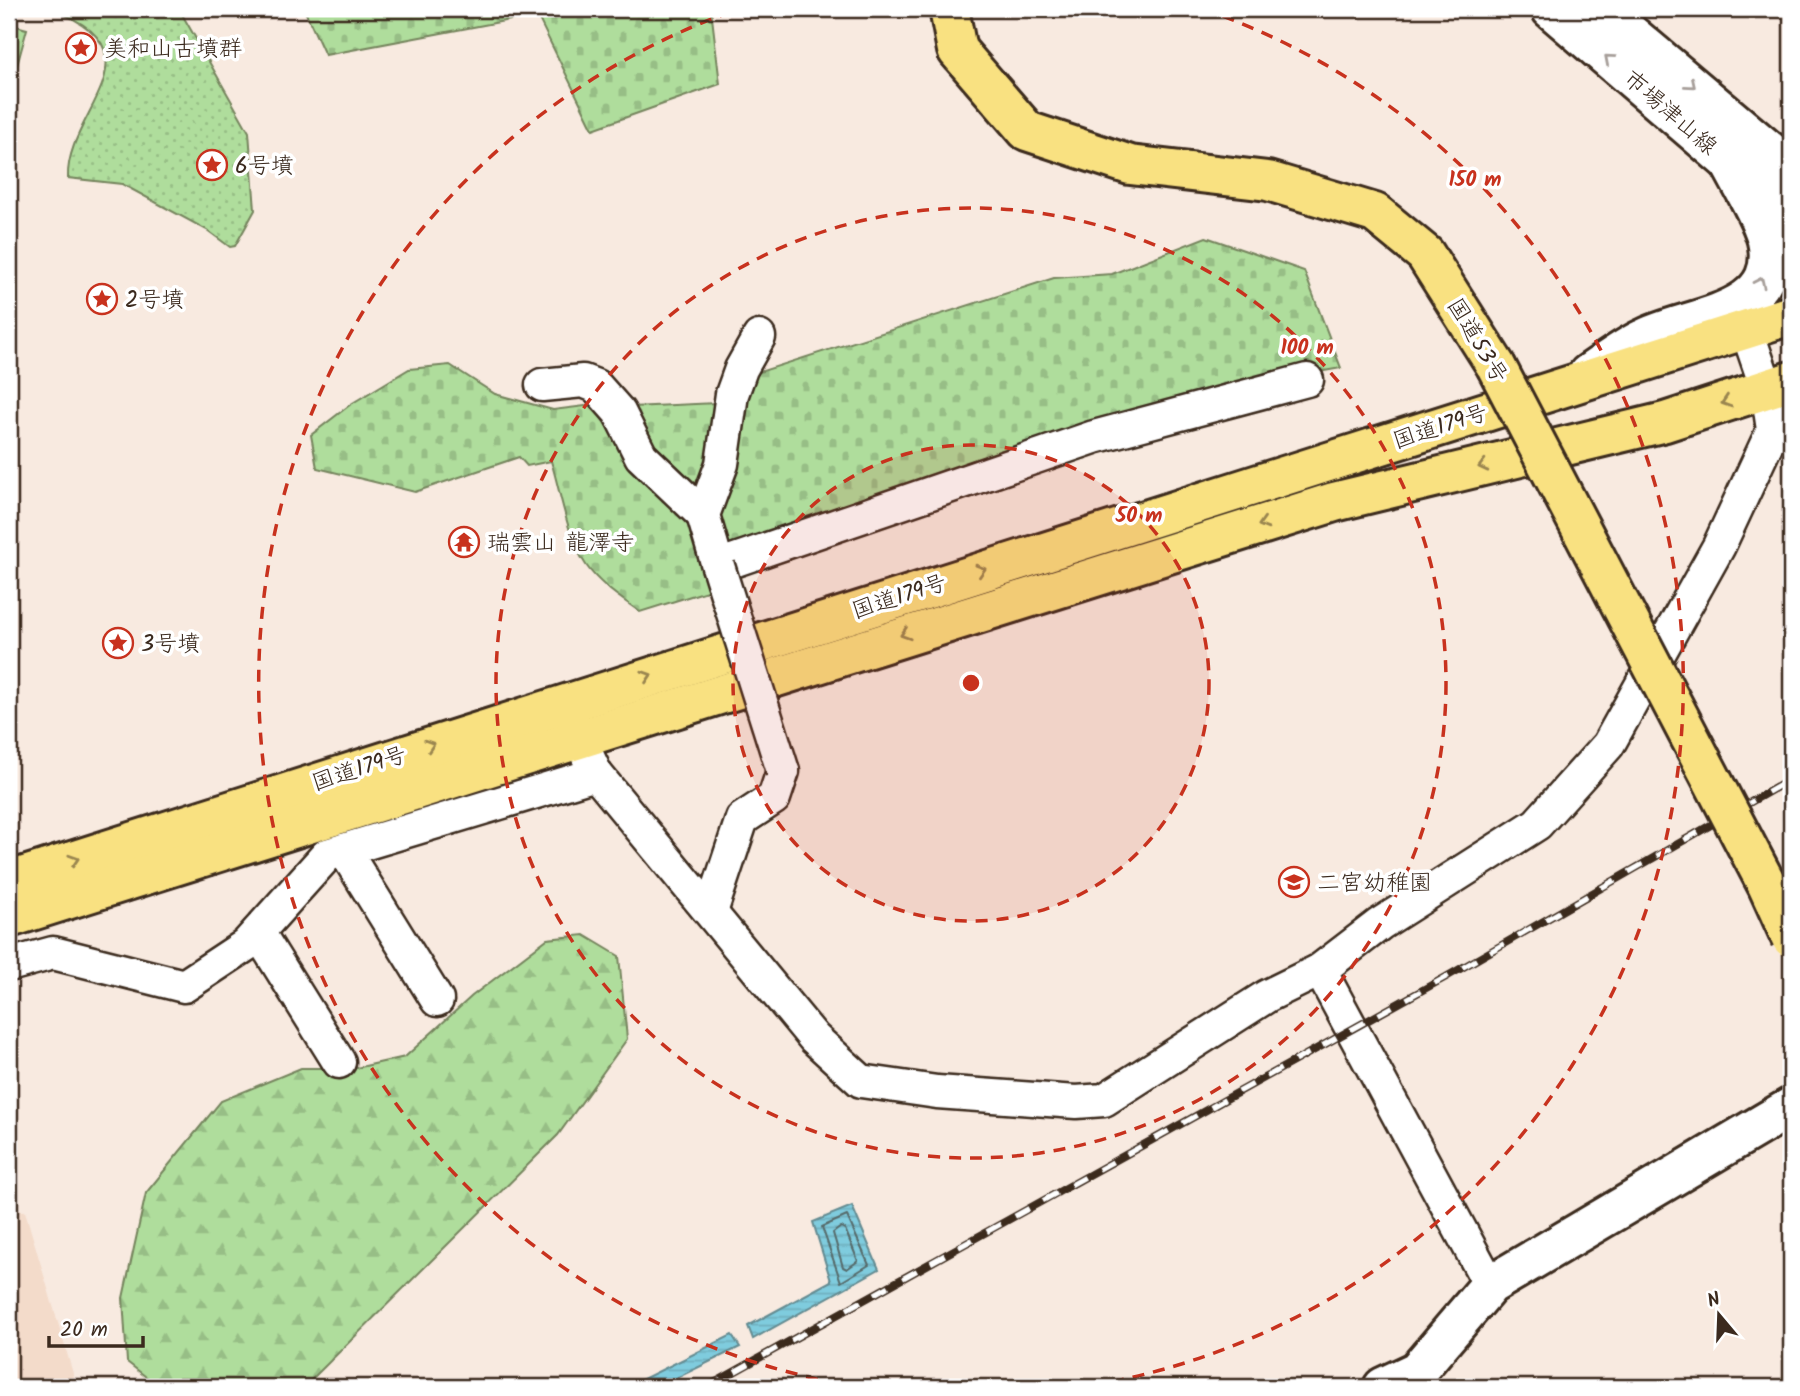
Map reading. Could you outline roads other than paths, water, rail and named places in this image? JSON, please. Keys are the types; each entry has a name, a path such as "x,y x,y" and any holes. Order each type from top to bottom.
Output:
{"highway":[{"name":"国道53号","path":"949,9 957,50 1027,131 1130,165 1268,181 1375,213 1425,254 1496,366 1767,884 1791,938"},
{"name":"国道179号","path":"9,881 1791,315"},
{"name":"国道179号","path":"9,918 1334,502 1665,422 1779,385"}],"main road":[{"name":"市場津山線","path":"1551,9 1791,215"},
{"name":"市場津山線","path":"1601,9 1791,169"},
{"path":"1575,382 1644,338 1734,307 1756,292 1767,268 1768,245 1730,163"},
{"path":"1383,1387 1417,1371 1490,1285 1791,1107"}],"street":[{"path":"561,704 596,774 814,1038 861,1080 937,1092 1076,1102 1104,1100 1267,996 1320,970 1380,924 1537,824 1608,744 1719,546 1773,430 1779,385 1746,328"},
{"path":"703,515 722,464 732,394 741,369 759,337"},
{"path":"718,566 1094,437 1307,380"},
{"path":"542,385 583,381 596,386 619,412 641,456 703,515 783,771 774,797 742,819 711,912"},
{"path":"9,965 53,953 184,986 246,945 327,855 596,774"},
{"path":"345,850 437,1000"},
{"path":"258,932 339,1062"},
{"path":"1320,970 1490,1285"}],"water":[{"path":"852,1206 879,1269 753,1339 748,1326 831,1281 813,1222"},
{"path":"732,1335 740,1347 658,1387 627,1387"}],"railway":[{"path":"707,1387 1446,977 1791,779"}],"place":[{"name":"美和山古墳群","path":"81,48"},
{"name":"6号墳","path":"212,165"},
{"name":"2号墳","path":"102,299"},
{"name":"瑞雲山 龍澤寺","path":"464,542"},
{"name":"3号墳","path":"118,643"},
{"name":"二宮幼稚園","path":"1294,882"}]}
